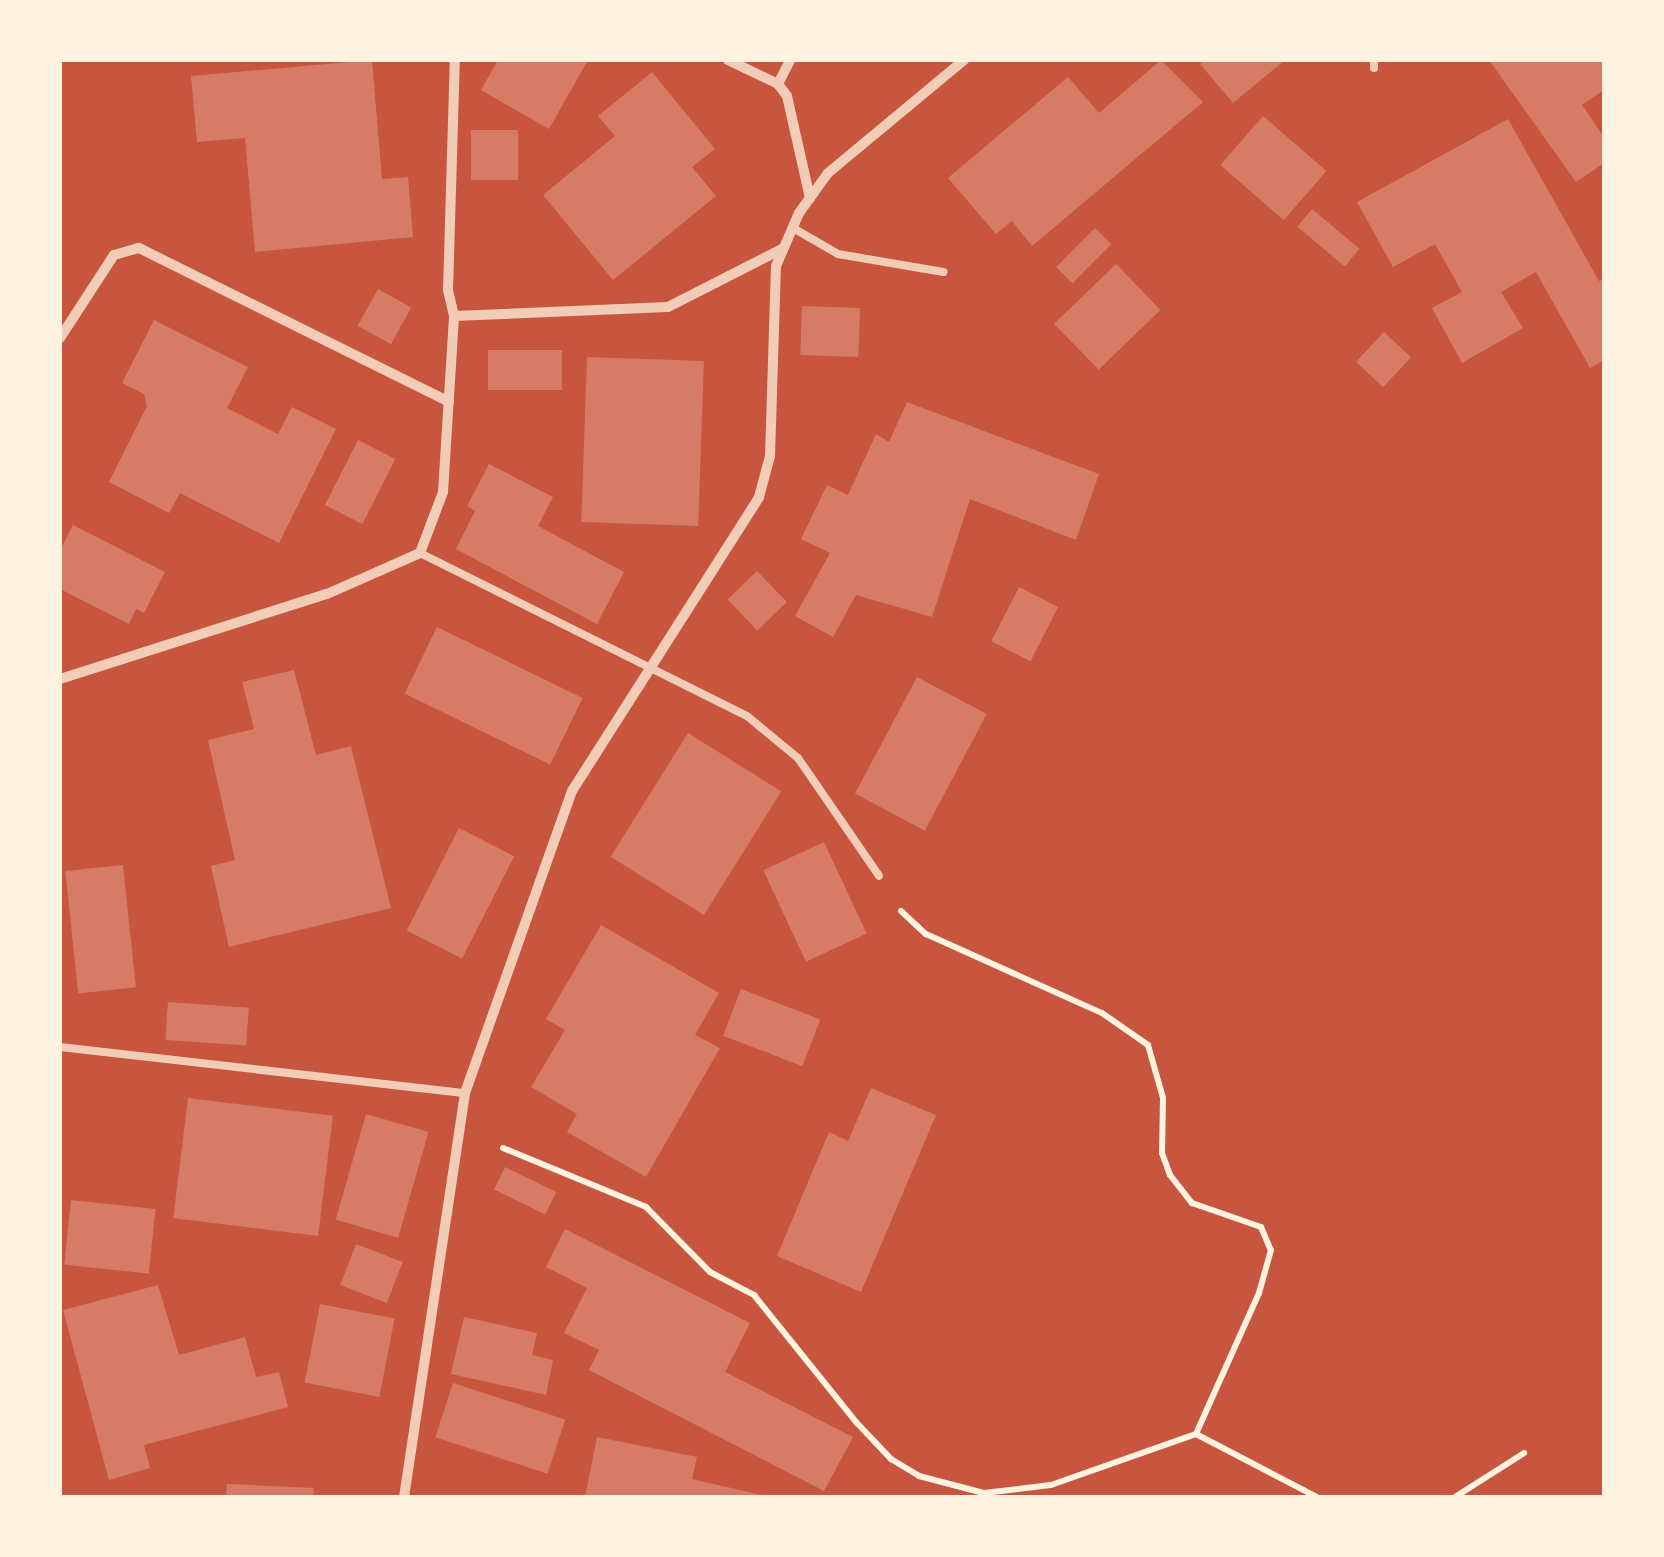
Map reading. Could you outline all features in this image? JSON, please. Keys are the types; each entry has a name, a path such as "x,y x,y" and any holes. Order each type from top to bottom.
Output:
{"street":[{"path":"60,679 327,594 420,554 443,492 454,316 448,290 455,60"},
{"path":"728,60 778,84"},
{"path":"790,60 778,84 810,198"},
{"path":"404,1497 418,1371 465,1093 572,791 608,728 652,669 758,497 770,456 776,266 792,228 828,173 899,108 964,60"},
{"path":"60,338 114,255 138,248 449,402"},
{"path":"454,316 668,306 784,248"}],"lane":[{"path":"792,228 838,254 943,272"},
{"path":"420,554 718,698 798,758 879,876"},
{"path":"60,1047 465,1093"}],"path":[{"path":"879,876 899,910 926,934 1102,1013 1148,1044 1163,1098 1162,1153 1170,1175 1192,1203 1261,1227 1271,1250 1258,1293 1196,1434"},
{"path":"461,1128 646,1207 710,1272 754,1295 858,1423 891,1459 918,1476 984,1494 1051,1484 1196,1434 1317,1497"},
{"path":"1455,1497 1524,1452"}],"building":[{"path":"372,60 382,179 408,177 413,237 255,252 245,138 197,142 191,76"},
{"path":"498,60 588,60 549,129 481,90"},
{"path":"1161,60 1203,102 1032,246 1012,221 996,234 948,178 1068,77 1099,113"},
{"path":"1205,60 1285,60 1233,103 1200,64"},
{"path":"1489,60 1604,60 1604,90 1582,105 1604,137 1604,163 1576,182"},
{"path":"652,72 715,149 692,167 716,196 613,280 543,195 615,136 598,116"},
{"path":"1263,116 1326,171 1284,220 1220,165"},
{"path":"1508,119 1599,281 1604,279 1604,360 1590,368 1536,272 1501,292 1523,328 1462,363 1432,308 1462,292 1435,244 1393,267 1357,202"},
{"path":"471,130 518,130 518,180 471,180"},
{"path":"1312,209 1359,249 1345,266 1297,227"},
{"path":"1095,228 1111,244 1072,283 1056,267"},
{"path":"1116,264 1160,310 1099,370 1054,324"},
{"path":"378,289 411,307 391,344 358,326"},
{"path":"802,306 860,308 858,357 800,355"},
{"path":"154,320 248,367 227,408 278,434 292,407 336,429 279,543 180,493 169,513 109,482 147,406 144,394 122,383"},
{"path":"1384,332 1411,357 1383,387 1356,362"},
{"path":"488,350 562,350 562,390 488,390"},
{"path":"587,357 704,361 698,526 581,522"},
{"path":"907,402 1099,474 1076,540 970,499 932,617 856,595 833,637 795,616 830,553 801,539 827,485 848,495 876,434 889,442"},
{"path":"358,440 395,459 362,524 325,505"},
{"path":"489,464 553,497 538,526 624,572 597,624 456,549 475,511 467,506"},
{"path":"73,525 165,572 144,613 136,609 129,624 60,589 60,550"},
{"path":"757,571 787,602 757,630 728,599"},
{"path":"1019,587 1058,607 1031,661 991,641"},
{"path":"437,627 583,698 550,765 405,694"},
{"path":"294,670 316,755 351,746 391,908 229,947 211,866 235,860 208,740 254,729 242,682"},
{"path":"917,677 987,714 925,831 855,794"},
{"path":"688,733 781,791 704,915 611,857"},
{"path":"459,828 514,856 462,959 407,930"},
{"path":"824,842 867,934 806,962 763,870"},
{"path":"123,865 136,987 78,993 65,871"},
{"path":"601,925 719,993 695,1035 720,1048 646,1177 567,1132 577,1114 531,1087 565,1030 546,1019"},
{"path":"741,989 820,1019 802,1066 723,1036"},
{"path":"168,1002 249,1008 246,1046 165,1040"},
{"path":"871,1088 936,1115 861,1292 777,1256 829,1132 848,1141"},
{"path":"188,1098 333,1116 318,1236 173,1218"},
{"path":"366,1114 428,1132 398,1238 336,1220"},
{"path":"505,1167 556,1192 545,1214 494,1189"},
{"path":"71,1200 156,1209 149,1274 64,1265"},
{"path":"565,1229 750,1323 725,1372 853,1437 824,1491 589,1370 599,1350 564,1333 587,1288 546,1267"},
{"path":"356,1244 403,1262 387,1303 340,1285"},
{"path":"158,1285 179,1355 245,1337 256,1377 279,1372 288,1407 144,1445 150,1468 109,1480 63,1310"},
{"path":"320,1304 395,1319 379,1397 305,1383"},
{"path":"464,1317 537,1333 532,1355 553,1360 546,1395 451,1374"},
{"path":"453,1383 565,1419 548,1474 435,1437"},
{"path":"597,1437 697,1457 692,1479 770,1497 585,1497"},
{"path":"227,1484 314,1488 313,1497 226,1497"}]}
